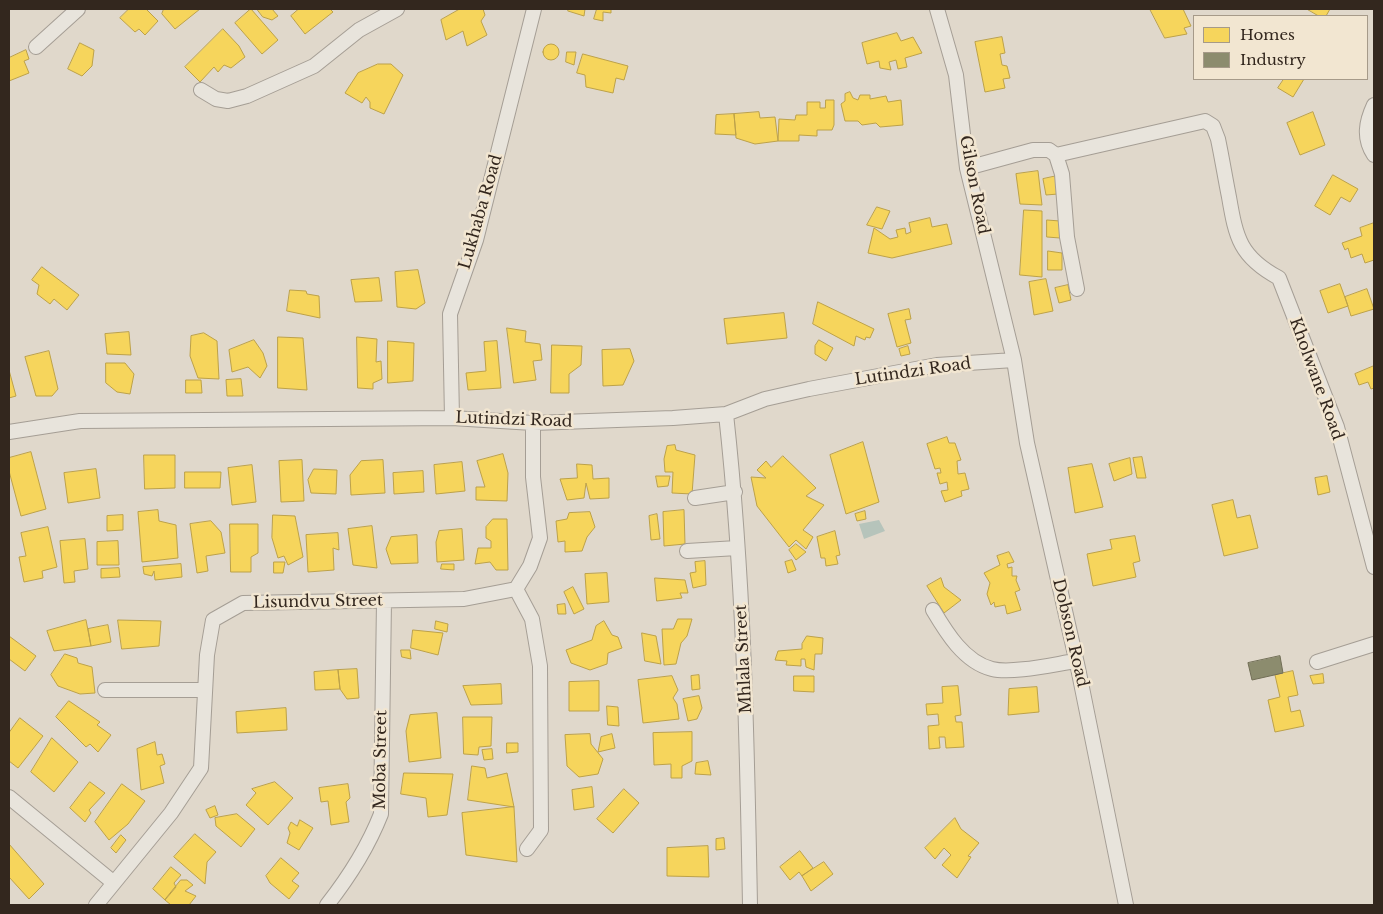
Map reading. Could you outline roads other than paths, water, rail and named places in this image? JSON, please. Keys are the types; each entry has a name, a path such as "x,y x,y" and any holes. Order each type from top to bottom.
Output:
{"street":[{"path":"36,47 78,9"},
{"path":"201,90 216,99 228,101 246,96 314,66 359,30 397,9"},
{"name":"Lukhaba Road","path":"452,418 450,314 476,240 534,9"},
{"name":"Gilson Road","path":"937,9 956,74 967,168 1014,360"},
{"path":"1374,105 1366,128 1370,149 1374,155"},
{"name":"Kholwane Road","path":"1056,155 1205,121 1213,126 1218,139 1235,231 1251,258 1264,270 1280,278 1337,426 1374,567"},
{"path":"967,168 1034,150 1049,150 1056,155 1062,174 1066,236 1077,289"},
{"name":"Lutindzi Road","path":"9,432 80,421 452,418 533,422 663,419 726,414 765,399 873,376 937,366 1014,360"},
{"name":"Dobson Road","path":"1014,360 1027,443 1076,662 1126,905"},
{"name":"Mhlala Street","path":"726,414 734,492 746,681 750,905"},
{"path":"527,848 541,830 540,666 532,619 516,589 530,566 540,538 533,477 533,422"},
{"path":"695,498 734,492"},
{"path":"687,551 737,548"},
{"name":"Lisundvu Street","path":"96,905 171,812 201,768 207,655 213,620 243,603 464,598 516,589"},
{"name":"Moba Street","path":"327,905 347,879 373,834 381,814 384,601"},
{"path":"933,610 950,639 978,662 992,669 1019,669 1076,662"},
{"path":"1317,662 1374,644"},
{"path":"105,690 205,690"},
{"path":"9,797 114,883"}]}
